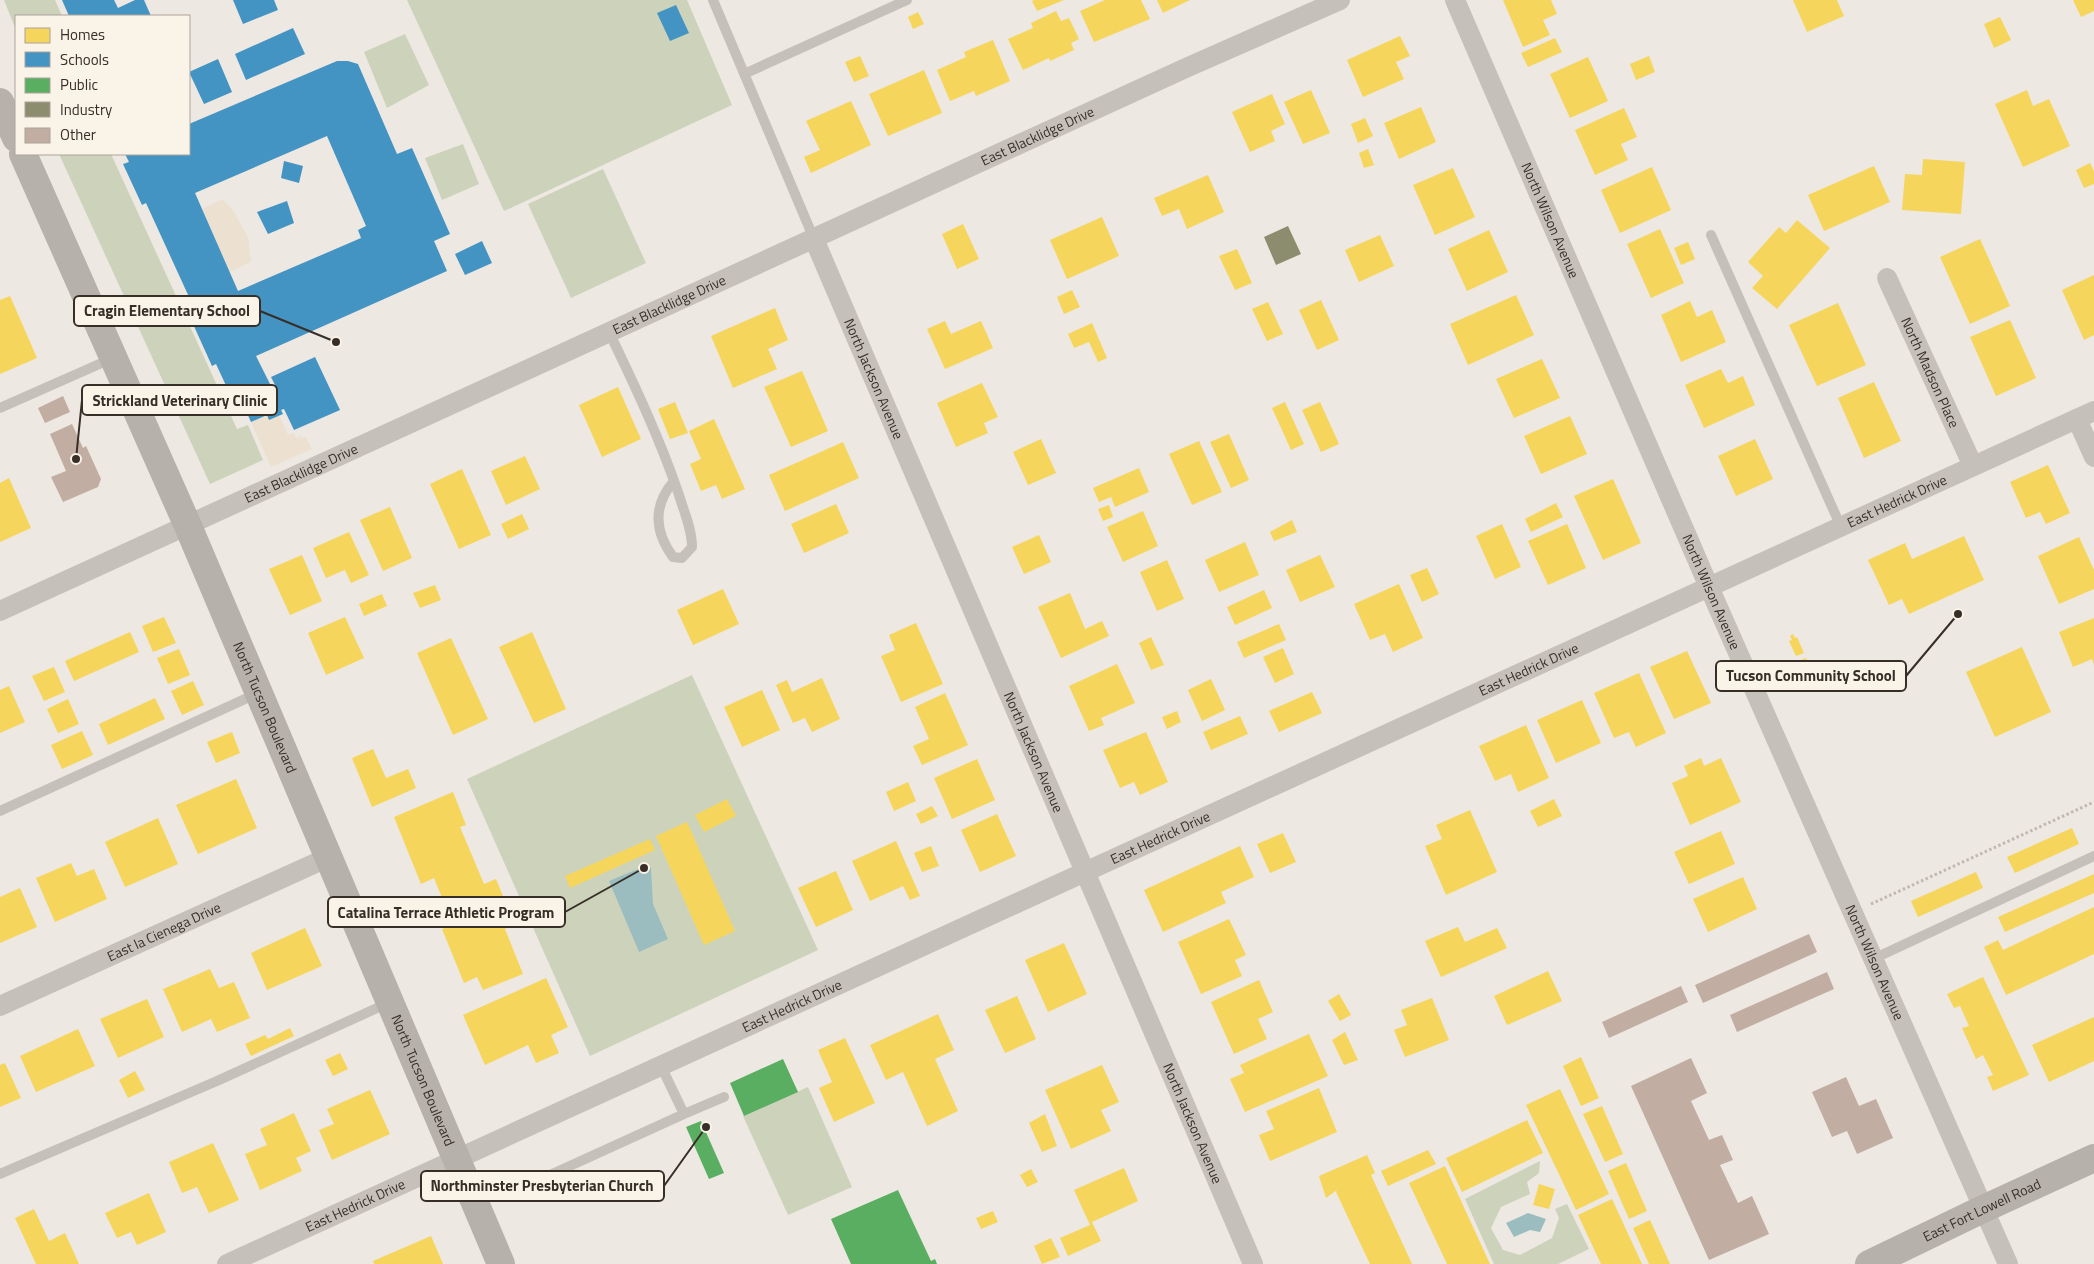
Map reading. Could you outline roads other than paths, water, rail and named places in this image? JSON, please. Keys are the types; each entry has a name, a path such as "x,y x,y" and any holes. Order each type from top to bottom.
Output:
{"main road":[{"path":"0,102 15,136"},
{"name":"North Tucson Boulevard","path":"23,155 188,526 501,1264"},
{"name":"East Fort Lowell Road","path":"1869,1264 2094,1158"}],"street":[{"name":"East Blacklidge Drive","path":"0,611 1340,0"},
{"name":"North Wilson Avenue","path":"1455,0 1709,587 2008,1264"},
{"name":"North Jackson Avenue","path":"814,239 1253,1264"},
{"name":"North Madson Place","path":"1887,278 1973,466"},
{"name":"East Hedrick Drive","path":"227,1264 2085,415"},
{"path":"2085,415 2094,458"},
{"name":"East la Cienega Drive","path":"0,1006 329,858"}],"lane":[{"path":"713,0 814,239"},
{"path":"744,74 907,0"},
{"path":"1711,235 1840,527"},
{"path":"609,332 642,402 674,481 692,535 692,547 682,558 673,557 665,546 659,529 659,502 664,492 674,481"},
{"path":"0,408 113,358"},
{"path":"0,811 258,693"},
{"path":"1873,959 2094,856"},
{"path":"0,1174 216,1081 389,1002"},
{"path":"661,1066 684,1114"},
{"path":"550,1175 724,1097"}],"water":[{"path":"645,866 651,868 653,904 668,939 639,952 609,881"},
{"path":"1528,1213 1546,1219 1540,1232 1530,1230 1514,1237 1506,1223"}],"place":[{"name":"Cragin Elementary School","path":"336,342"},
{"name":"Strickland Veterinary Clinic","path":"76,459"},
{"name":"Tucson Community School","path":"1958,614"},
{"name":"Catalina Terrace Athletic Program","path":"644,868"},
{"name":"Northminster Presbyterian Church","path":"706,1127"}]}
